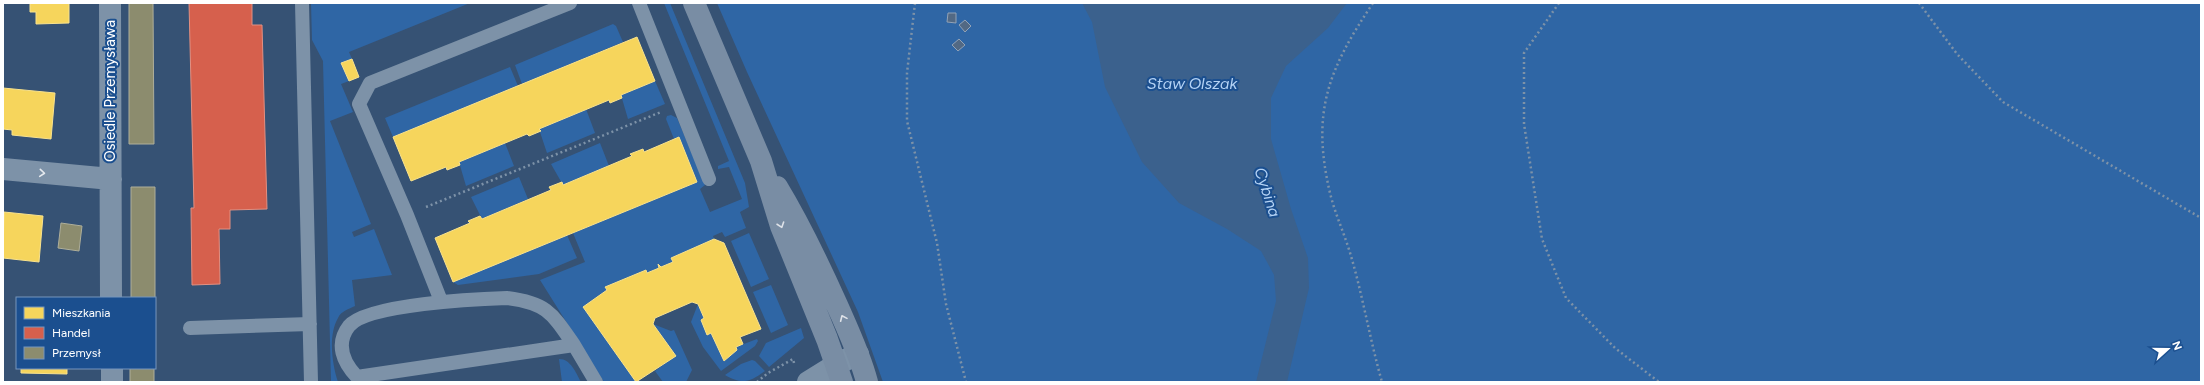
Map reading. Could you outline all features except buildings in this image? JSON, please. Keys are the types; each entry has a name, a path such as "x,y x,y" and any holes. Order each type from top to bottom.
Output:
{"street":[{"name":"Osiedle Przemysława","path":"110,3 111,297"},
{"path":"694,3 761,161 781,226 839,373"},
{"path":"761,161 796,218 858,354 867,382"},
{"name":"Osiedle Przemysława","path":"3,170 110,179"},
{"path":"802,376 839,373 858,354"},
{"path":"112,369 112,382"}],"lane":[{"path":"302,3 311,382"},
{"path":"441,301 407,215 359,104 370,83 570,3"},
{"path":"639,3 709,179"},
{"path":"574,345 357,377 345,364 341,343 350,325 370,314 441,301 507,298 529,300 547,309 574,345 596,382"},
{"path":"190,328 310,324"}],"path":[{"path":"915,3 907,73 908,120 937,243 946,304 966,382"},
{"path":"1373,3 1356,29 1330,80 1324,104 1322,150 1330,194 1351,256 1371,344 1382,382"},
{"path":"1559,3 1524,53 1524,124 1542,240 1566,298 1615,348 1659,382"},
{"path":"1919,3 1957,54 2003,102 2201,218"},
{"path":"407,215 680,105"},
{"path":"758,382 768,373 793,359 802,376"}],"shaded area":[{"path":"311,3 470,3 349,52 352,59 341,63 349,81 341,84 353,112 330,121 371,224 352,232 354,237 374,229 392,275 352,280 355,306 345,310 339,316 333,333 332,350 338,382 331,382 323,61 312,40"},
{"path":"664,3 670,3 745,183 749,207 740,212 746,228 725,237 722,232 713,236 714,239 671,258 673,262 661,267 659,264 659,268 647,273 646,270 605,287 607,290 583,307 636,382 604,382 540,280 585,262 573,233 697,182 674,139 666,119 667,116 671,115 677,118 705,185 700,189 710,212 742,199 729,167 718,169 718,166 729,161"},
{"path":"717,3 2201,3 2201,382 883,382 858,312 747,72"},
{"path":"613,24 616,26 623,42 522,84 515,65"},
{"path":"510,67 518,86 393,137 385,118"},
{"path":"655,81 665,104 628,119 621,95"},
{"path":"586,109 595,133 547,153 539,129"},
{"path":"505,143 514,166 466,186 459,162"},
{"path":"600,143 609,166 563,185 551,164"},
{"path":"519,177 528,199 482,219 471,197"},
{"path":"749,233 769,279 751,287 731,241"},
{"path":"567,235 577,258 539,274 458,285 453,282"},
{"path":"771,285 788,325 771,333 753,292"},
{"path":"698,304 704,318 701,320 707,334 711,333 724,361 736,350 736,347 757,339 758,341 755,346 721,371 703,347 691,322"},
{"path":"653,324 671,331 674,330 692,370 686,382 663,382 655,371 675,356"},
{"path":"801,328 804,338 769,367 759,356 766,343"},
{"path":"559,359 567,361 570,364 581,382 562,382"},
{"path":"752,360 765,371 755,378 741,381 725,375 741,364"}],"water":[{"name":"Staw Olszak","path":"1082,3 1347,3 1328,28 1286,66 1271,98 1271,139 1291,209 1308,258 1309,288 1287,382 1256,382 1276,301 1274,275 1261,251 1227,229 1179,203 1142,162 1105,87 1092,22"}],"water label":[{"name":"Cybina","path":"1268,192"}]}
